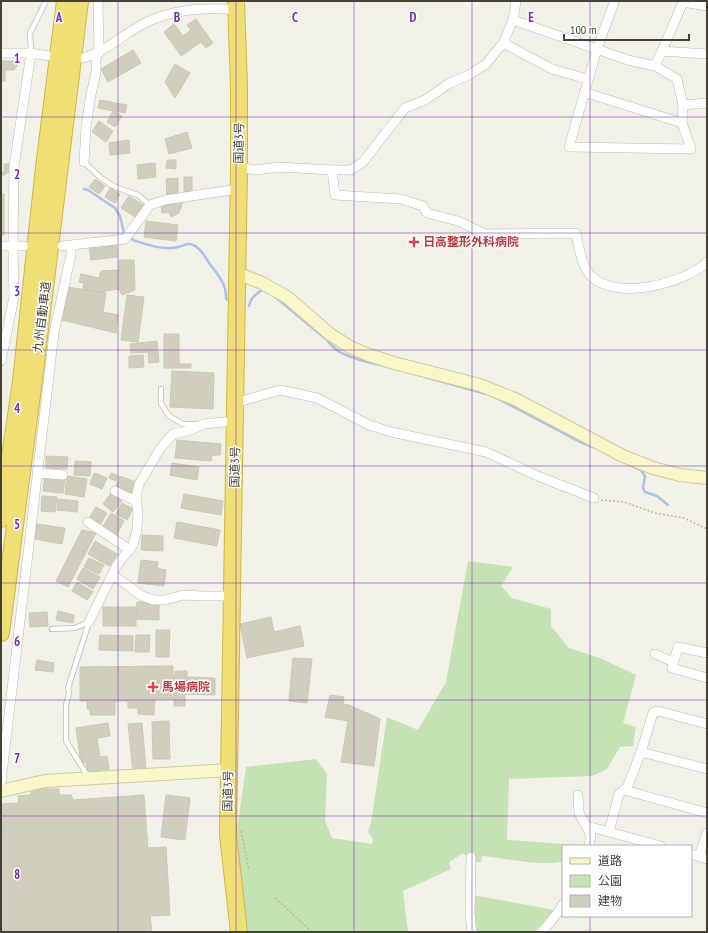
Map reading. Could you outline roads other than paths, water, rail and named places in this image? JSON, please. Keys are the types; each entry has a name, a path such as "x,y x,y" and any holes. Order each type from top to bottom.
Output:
{"highway":[{"name":"九州自動車道","path":"1,519 21,381 44,167 65,1"},
{"name":"九州自動車道","path":"1,633 32,395 80,1"},
{"name":"国道3号","path":"237,6 239,167 228,835 239,932"}],"street":[{"path":"84,162 86,127 96,73 98,1"},
{"path":"239,167 256,170 279,167 351,170 363,162 405,108 425,100 450,83 469,75 486,64 503,43 513,20 516,1"},
{"path":"655,66 683,2 707,6"},
{"path":"513,20 597,49 628,60 655,66 677,79 683,105 682,123 691,149 569,147 587,79 597,49 614,3"},
{"path":"83,58 97,54 146,22 182,10 237,6"},
{"path":"503,43 552,69 587,79"},
{"path":"662,51 707,54"},
{"path":"1,53 31,53 49,56"},
{"path":"1,361 14,297 12,246 14,166 31,53"},
{"path":"584,92 682,123"},
{"path":"683,105 707,103"},
{"path":"332,170 335,195 401,199 423,206 427,213 458,222 485,234 576,233 583,263 590,276 607,287 633,289 668,283 690,275 707,262"},
{"path":"1,782 54,333 71,254 67,246 127,236 150,205 165,200 238,189"},
{"path":"1,246 24,246"},
{"path":"237,273 262,283 287,297 331,335 350,347 394,363 480,385 515,399 623,456 653,468 680,475 707,478"},
{"path":"235,404 280,390 317,398 369,425 391,432 486,452 540,477 594,498"},
{"path":"89,622 117,565 133,546 137,529 138,513 136,501 139,484 160,449 173,434 190,430 205,424 235,421"},
{"path":"37,473 63,475"},
{"path":"115,491 136,501"},
{"path":"88,522 130,550"},
{"path":"112,575 140,595 153,600 165,600 183,595 232,596"},
{"path":"707,653 678,646 672,668 707,678"},
{"path":"655,654 674,662"},
{"path":"609,832 619,794 627,788 641,752 653,713 658,710 707,724"},
{"path":"641,752 707,769"},
{"path":"1,791 45,781 229,770"},
{"path":"624,790 707,814"},
{"path":"578,795 579,813 591,835 589,845"},
{"path":"587,826 657,845"},
{"path":"699,856 707,833"},
{"path":"471,857 470,914 472,932"},
{"path":"542,932 562,906"}],"lane":[{"path":"31,53 30,33 46,1"},
{"path":"84,162 101,178 115,187 138,195 150,205"},
{"path":"160,389 161,403 169,416 183,424 205,424"},
{"path":"52,629 75,628 89,622"},
{"path":"89,622 68,688 69,693 66,705 66,741 89,778"}],"waterway":[{"path":"84,189 88,190 115,208 120,216 124,233 126,234"},
{"path":"130,237 133,240 161,248 180,247 186,244 196,246 219,276 225,289 226,299 228,300"},
{"path":"249,306 252,298 262,290 268,293"},
{"path":"274,296 338,351 353,358 384,366"},
{"path":"425,377 486,394"},
{"path":"493,396 580,442 593,447"},
{"path":"632,466 641,470 645,476 643,488 645,492 657,496 668,505"}],"place":[{"name":"日高整形外科病院","path":"414,242"},
{"name":"馬場病院","path":"153,687"}]}
